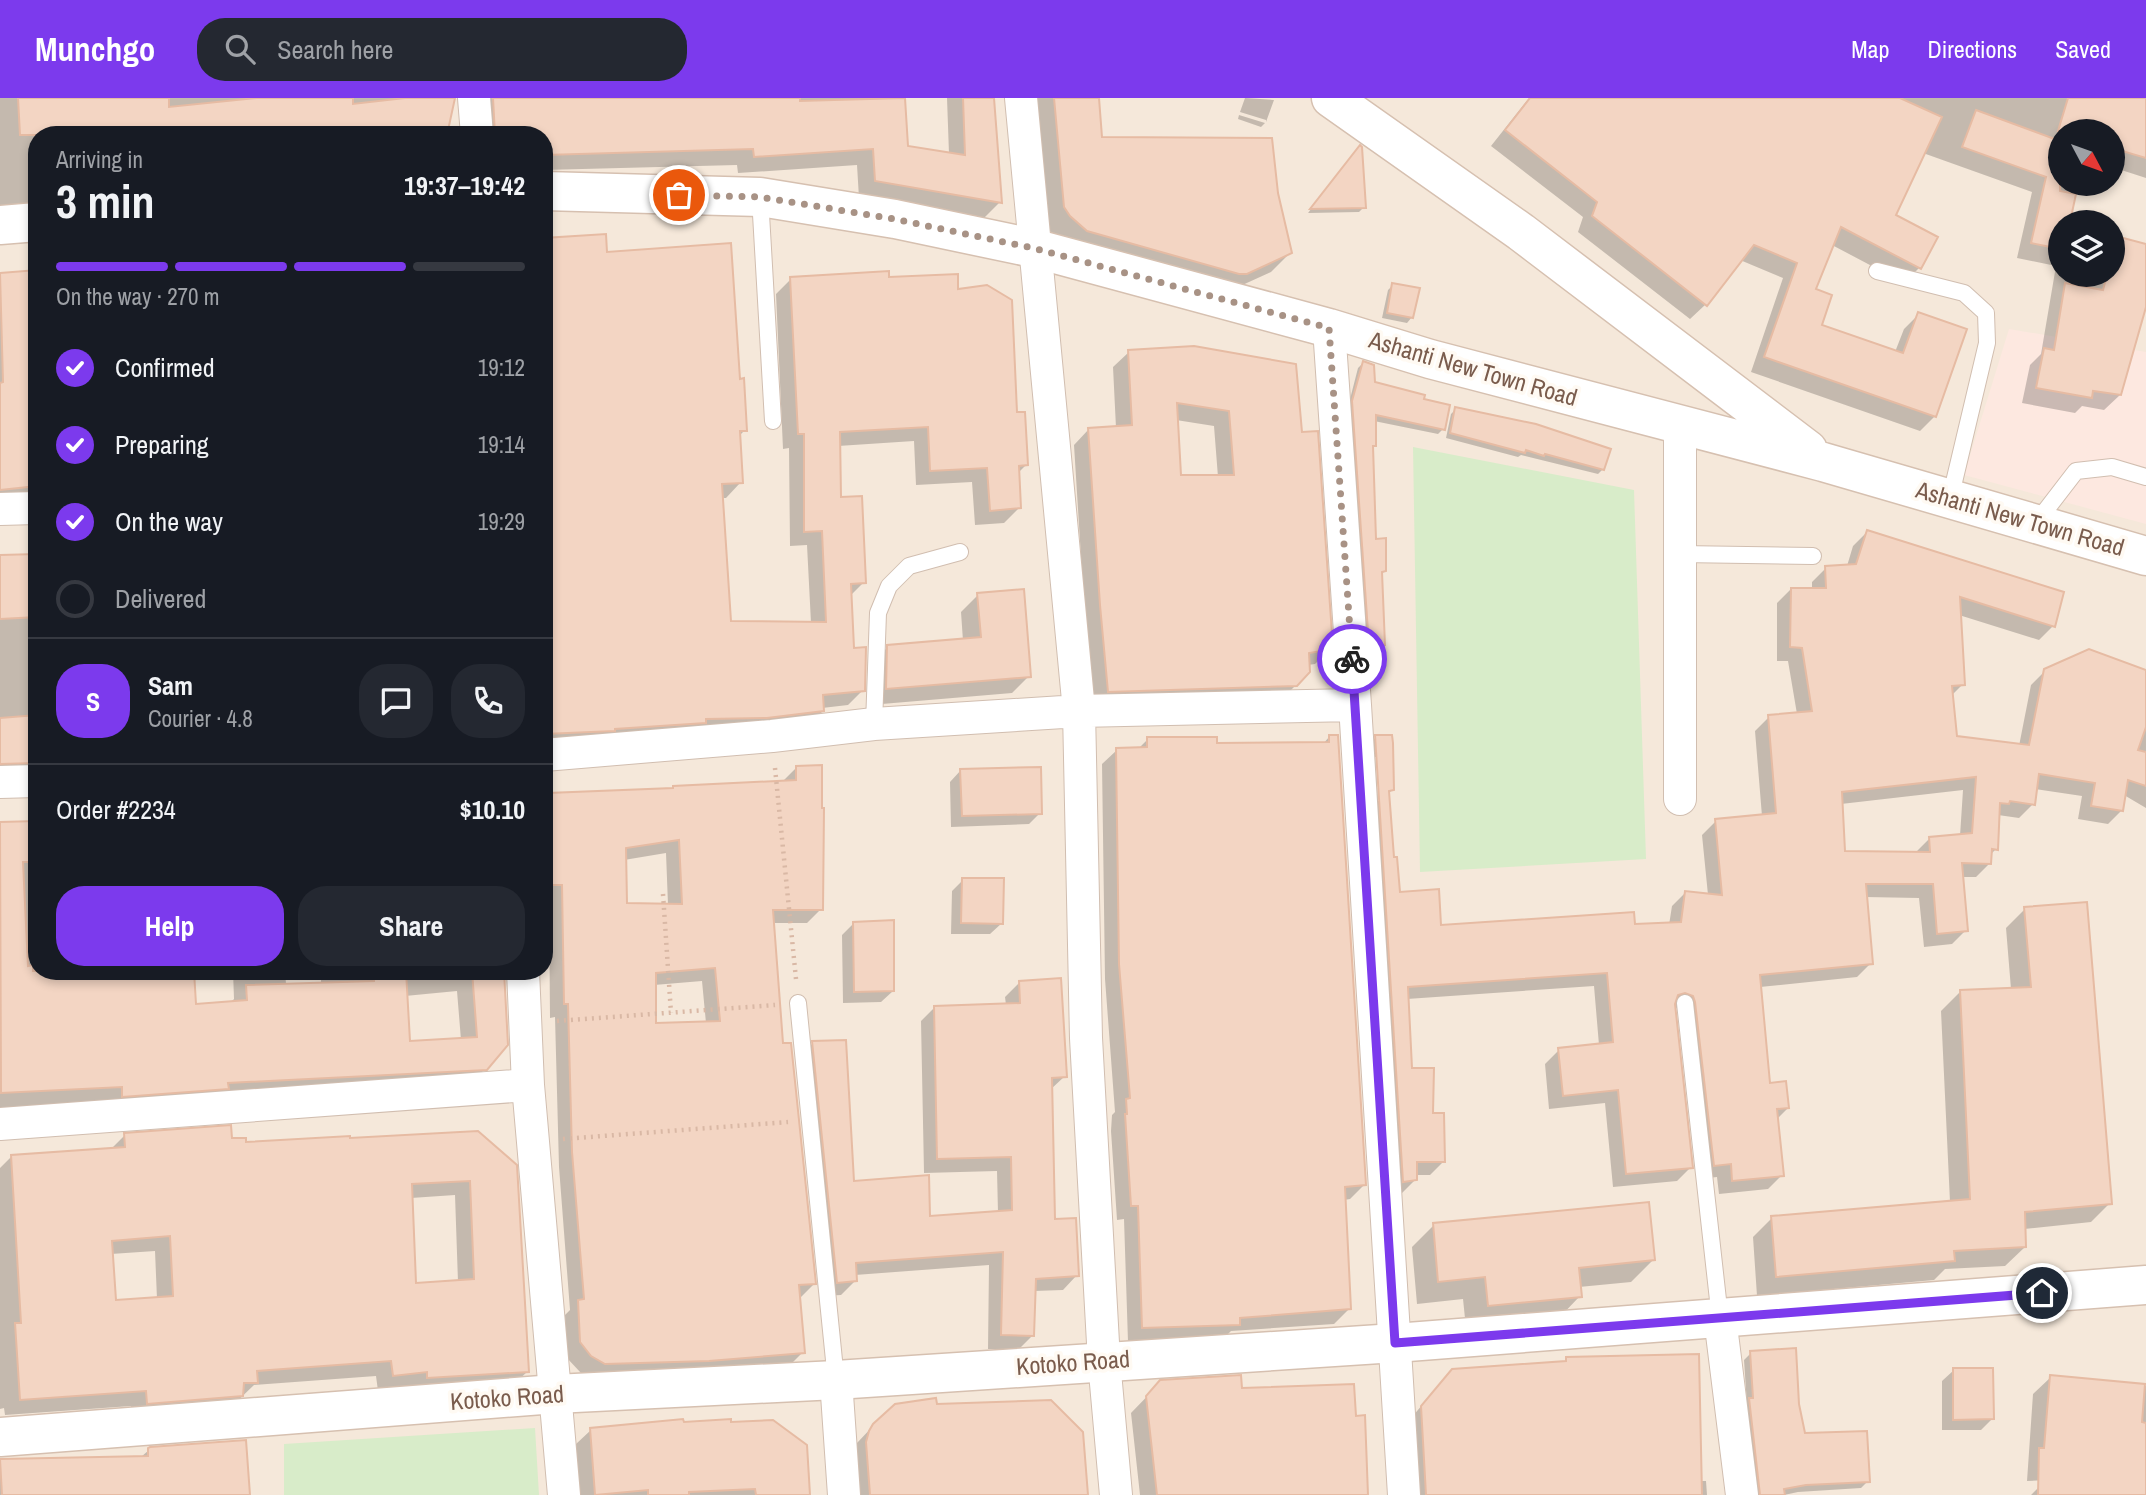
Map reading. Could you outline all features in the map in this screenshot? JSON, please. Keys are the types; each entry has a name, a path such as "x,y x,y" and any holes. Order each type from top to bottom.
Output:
{"street":[{"path":"474,98 476,126"},
{"path":"1021,98 1033,248 1079,711 1086,1038 1104,1361 1116,1495"},
{"path":"1331,98 1521,232 1823,462"},
{"name":"Ashanti New Town Road","path":"553,191 760,197 894,219 1033,248 1329,328 1430,359 1823,462 2146,556"},
{"path":"0,225 28,223"},
{"path":"1329,328 1356,705 1404,1495"},
{"path":"1680,425 1680,799"},
{"path":"0,509 28,508"},
{"path":"553,754 772,736 874,724 1079,711 1356,705"},
{"path":"0,782 28,780"},
{"path":"524,980 528,1085 564,1495"},
{"path":"0,1124 528,1085"},
{"name":"Kotoko Road","path":"0,1437 555,1395 836,1380 1395,1343 2146,1285"},
{"path":"1720,1318 1742,1495"},
{"path":"836,1380 844,1495"}],"lane":[{"path":"760,197 773,421"},
{"path":"1878,271 1964,293 1986,313 1987,343 1950,499"},
{"path":"2035,524 2076,471 2112,467 2146,477"},
{"path":"874,724 878,613 889,586 909,566 960,552"},
{"path":"1680,555 1812,556"},
{"path":"798,1003 836,1380"},
{"path":"1685,1003 1720,1318"}],"path":[{"path":"526,1023 798,1003 772,736"},
{"path":"663,894 671,1013"},
{"path":"533,1142 810,1120"}],"shaded area":[{"path":"0,98 2146,98 2146,1495 0,1495"},
{"path":"2009,329 2146,352 2146,524 1964,475"}],"green space":[{"path":"1413,447 1634,490 1646,859 1420,872"},
{"path":"535,1428 539,1495 284,1495 284,1444"}],"building":[{"path":"18,98 169,98 169,107 256,98 353,98 353,104 405,98 455,98 449,126 28,126 28,135 20,135"},
{"path":"493,98 800,98 800,101 905,98 908,146 965,155 963,98 994,98 1002,203 875,181 873,149 754,157 753,149 553,155 553,126 495,126"},
{"path":"1054,98 1099,98 1102,137 1272,138 1278,193 1292,253 1247,274 1239,274 1087,231 1064,207"},
{"path":"1530,98 1900,98 1942,117 1896,215 1938,237 1921,269 1841,227 1816,289 1832,295 1822,325 1903,353 1918,312 1967,329 1936,417 1764,357 1797,263 1754,245 1707,306 1592,216 1597,202 1505,130"},
{"path":"2068,98 2146,98 2146,158 2125,152 2125,119 2062,119"},
{"path":"1976,110 2048,137 2048,196 2076,196 2073,210 2048,210 2048,247 2031,243 2046,177 1962,147"},
{"path":"1360,145 1366,208 1310,209"},
{"path":"606,234 607,252 731,243 740,379 744,378 747,431 740,431 743,483 722,484 731,621 826,622 822,531 804,532 804,434 798,434 790,277 889,271 889,277 958,274 958,289 987,285 1012,300 1017,412 1025,412 1028,465 1019,466 1021,508 990,511 987,468 930,471 928,427 840,432 841,497 862,496 866,583 851,584 854,648 866,647 865,691 823,695 824,711 767,718 706,719 706,723 615,731 553,734 553,237"},
{"path":"2125,238 2146,244 2146,307 2121,395 2093,391 2092,398 2036,388 2044,348 2054,350 2064,287 2103,290 2104,287 2125,287"},
{"path":"28,271 28,487 0,490 0,383 3,382 0,273"},
{"path":"1392,283 1420,288 1413,318 1387,313"},
{"path":"1194,346 1296,364 1302,432 1318,431 1333,649 1309,653 1310,672 1297,686 1108,692 1088,428 1132,425 1128,350","holes":["1177,403 1229,411 1234,475 1181,475"]},
{"path":"1363,361 1374,365 1375,382 1425,395 1424,399 1450,405 1445,430 1376,415 1376,446 1373,446 1376,539 1386,538 1386,571 1382,572 1385,645 1369,646 1352,401"},
{"path":"1455,407 1536,424 1611,449 1604,470 1450,433"},
{"path":"1867,530 2064,592 2055,627 1960,597 1965,685 1952,686 1957,736 2029,745 2044,669 2089,649 2146,670 2146,727 2138,750 2146,752 2146,786 2128,780 2123,811 2091,806 2095,783 2039,774 2035,805 2010,801 2009,804 2000,803 1998,850 1992,849 1991,864 1962,863 1968,931 1937,934 1933,884 1866,884 1873,964 1760,975 1770,1083 1786,1081 1789,1108 1777,1109 1784,1176 1732,1181 1731,1164 1714,1166 1695,1002 1693,996 1685,993 1678,995 1675,1004 1693,1168 1626,1174 1618,1090 1563,1096 1558,1048 1613,1042 1607,973 1408,987 1412,1068 1434,1068 1433,1113 1444,1113 1445,1162 1417,1162 1417,1180 1403,1182 1375,735 1392,735 1394,790 1389,791 1394,857 1397,857 1400,892 1439,889 1441,925 1634,912 1635,924 1681,922 1685,891 1722,895 1715,819 1776,813 1768,715 1812,711 1802,648 1790,647 1791,588 1826,588 1825,566 1856,564","holes":["1976,777 1972,833 1929,837 1930,852 1845,851 1842,792"]},
{"path":"28,554 28,617 0,619 0,555"},
{"path":"1024,589 1031,677 886,689 887,645 981,637 977,593"},
{"path":"28,716 28,763 0,764 0,718"},
{"path":"1329,735 1338,735 1366,1185 1345,1187 1351,1309 1240,1318 1240,1325 1142,1328 1138,1206 1131,1206 1125,1114 1126,1099 1130,1098 1119,964 1116,748 1147,747 1147,737 1217,737 1217,743 1329,742"},
{"path":"822,765 823,910 773,910 783,1043 791,1043 816,1284 799,1285 805,1353 709,1361 605,1364 591,1356 580,1342 578,1300 584,1299 572,1152 568,1004 564,1004 562,885 553,885 553,793 796,780 796,766","holes":["679,840 682,904 627,903 626,848","715,968 720,1021 656,1023 656,973"]},
{"path":"1041,767 1042,814 962,816 960,769"},
{"path":"28,821 28,862 23,862 28,980 195,980 196,1004 247,1000 246,985 407,980 410,1041 477,1037 473,980 504,980 508,1045 487,1070 228,1083 229,1089 122,1097 122,1087 1,1093 0,822"},
{"path":"962,878 1004,878 1003,924 961,923"},
{"path":"2087,902 2112,1204 2025,1212 2026,1247 1954,1251 1955,1261 1776,1277 1771,1216 1970,1199 1960,990 2031,987 2024,907"},
{"path":"894,920 894,991 854,992 853,922"},
{"path":"1061,978 1067,1077 1052,1078 1055,1219 1076,1218 1079,1276 1036,1279 1034,1336 1001,1335 1003,1252 856,1263 857,1281 837,1283 812,1041 846,1040 854,1181 929,1175 930,1216 1012,1210 1011,1157 937,1159 934,1006 1020,1003 1019,981"},
{"path":"231,1125 232,1138 246,1138 246,1142 478,1131 517,1165 529,1372 427,1378 427,1372 393,1376 391,1361 257,1371 258,1383 244,1383 243,1396 147,1404 146,1391 20,1400 15,1323 21,1323 11,1155 125,1147 124,1133","holes":["470,1181 474,1279 416,1283 412,1184","170,1236 173,1296 116,1300 112,1241"]},
{"path":"1649,1202 1655,1260 1579,1268 1582,1297 1488,1306 1485,1277 1438,1282 1433,1223"},
{"path":"1796,1348 1799,1404 1805,1433 1867,1431 1870,1482 1806,1485 1784,1489 1785,1495 1760,1495 1749,1398 1753,1398 1750,1351"},
{"path":"1699,1354 1702,1495 1426,1495 1421,1406 1452,1369 1566,1361 1566,1357"},
{"path":"1953,1368 1993,1368 1994,1419 1953,1420"},
{"path":"1241,1375 1242,1388 1354,1384 1356,1416 1365,1415 1368,1495 1157,1495 1146,1396 1160,1380"},
{"path":"2050,1375 2145,1384 2142,1422 2146,1423 2146,1495 2038,1495 2039,1448 2044,1448"},
{"path":"936,1398 937,1404 1051,1400 1083,1432 1088,1495 870,1495 866,1442 873,1424 895,1404"},
{"path":"683,1419 684,1422 773,1420 807,1445 810,1495 756,1495 755,1489 689,1492 689,1495 648,1495 648,1490 595,1495 590,1428"},
{"path":"246,1440 250,1495 2,1495 0,1459 148,1456 150,1447"}],"way so far":[{"path":"679,195 760,197 894,219 1033,248 1329,328 1352,659"}],"route":[{"path":"1352,659 1395,1343 2042,1293"}]}
